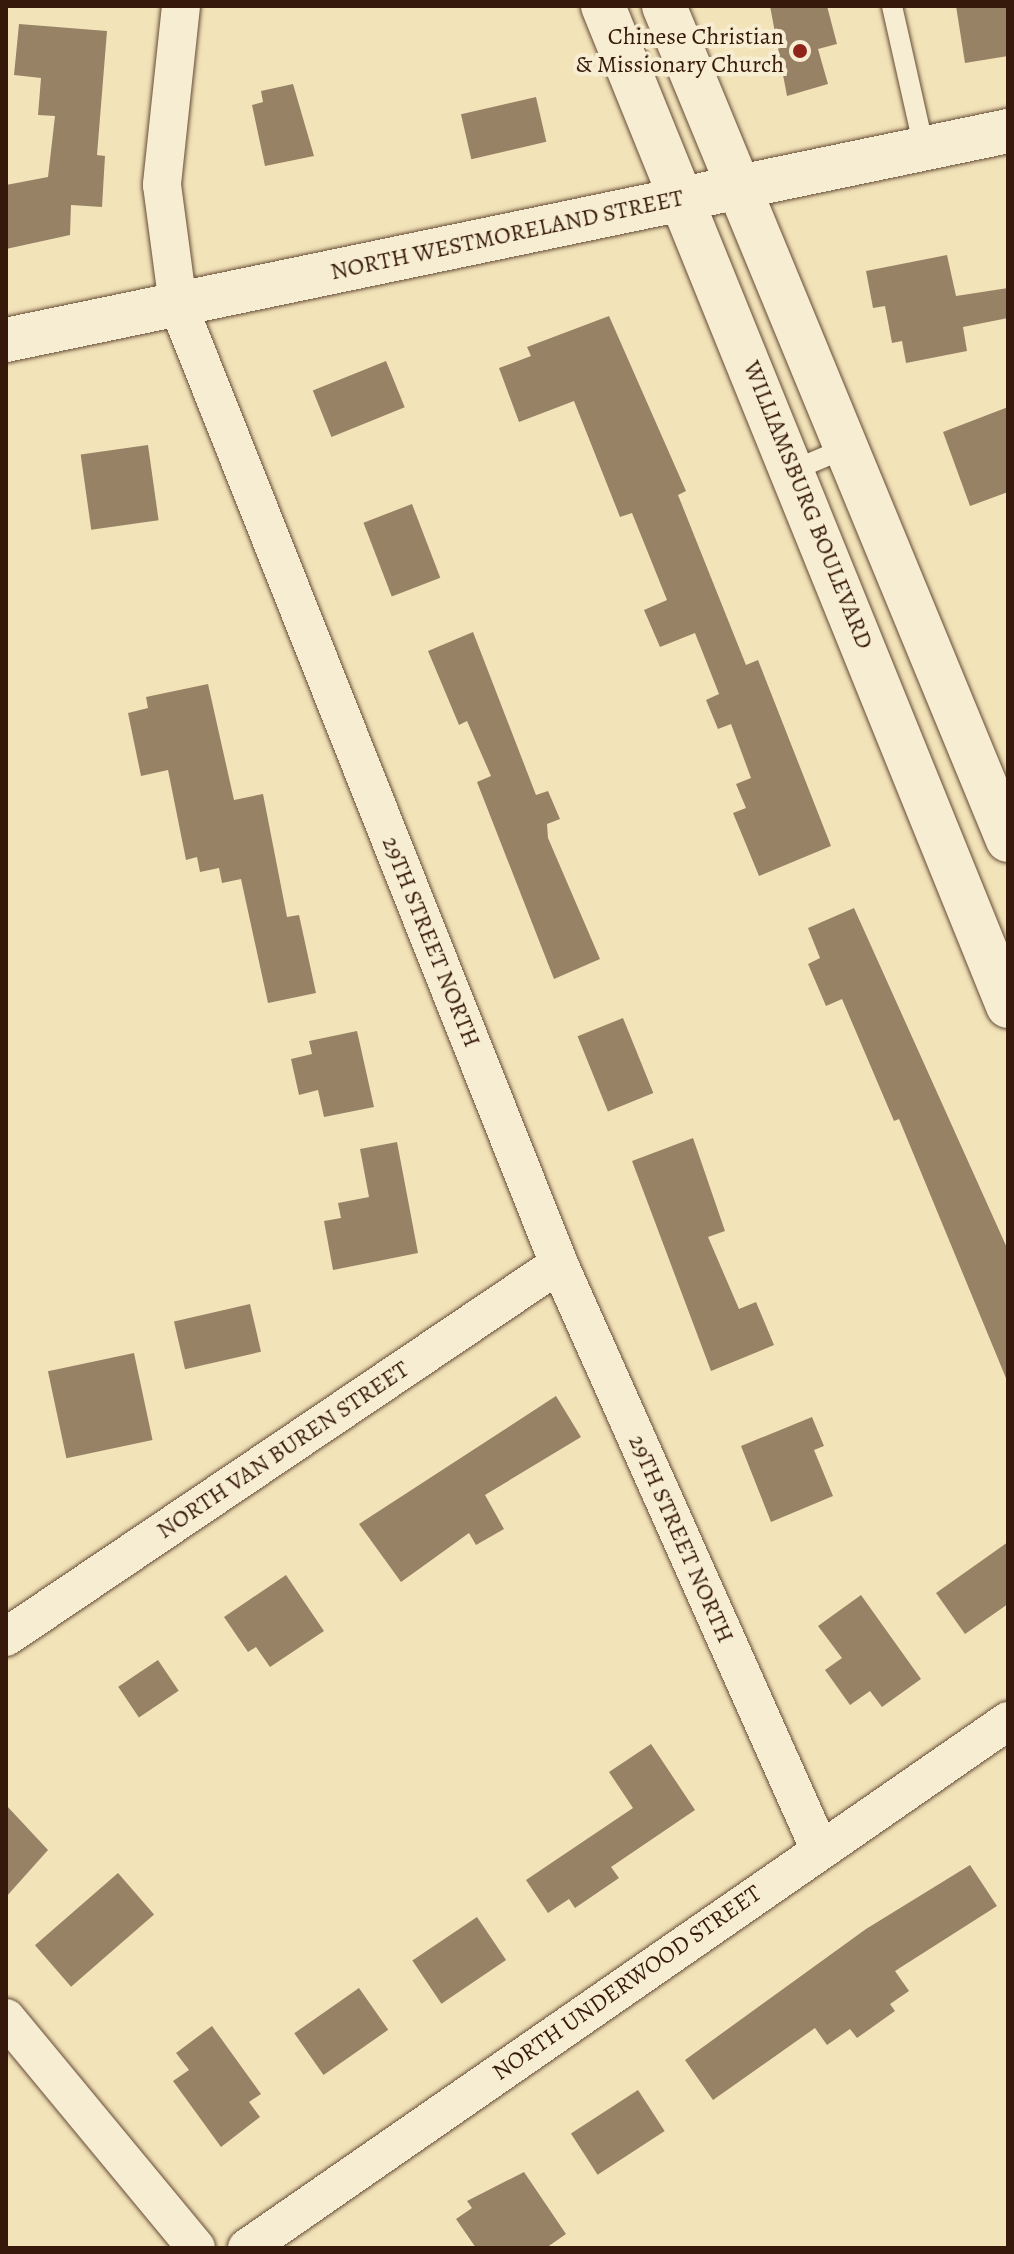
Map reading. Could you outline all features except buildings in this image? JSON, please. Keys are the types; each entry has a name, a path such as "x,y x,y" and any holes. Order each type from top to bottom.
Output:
{"main road":[{"name":"WILLIAMSBURG BOULEVARD","path":"603,6 684,197 1008,1006"},
{"path":"664,6 1008,840"},
{"name":"NORTH WESTMORELAND STREET","path":"6,340 1008,131"}],"street":[{"name":"29TH STREET NORTH","path":"181,6 162,185 178,305 559,1264 819,1848"},
{"name":"NORTH VAN BUREN STREET","path":"6,1637 559,1264"},
{"name":"NORTH UNDERWOOD STREET","path":"247,2248 819,1848 1008,1721"},
{"path":"6,2018 196,2248"}],"lane":[{"path":"892,6 924,148"},
{"path":"794,470 846,448"}],"place":[{"name":"Chinese Christian & Missionary Church","path":"800,51"}]}
